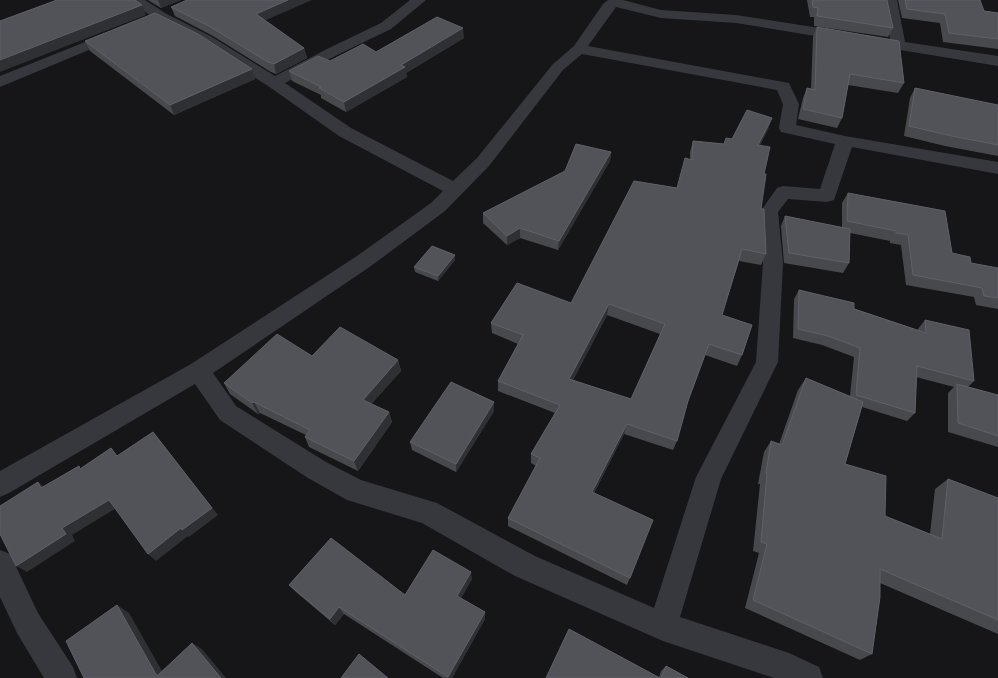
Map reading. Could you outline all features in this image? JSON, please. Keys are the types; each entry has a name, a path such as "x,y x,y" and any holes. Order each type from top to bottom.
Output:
{"street":[{"path":"136,0 153,19 207,40 274,83 345,132 455,190"},
{"path":"274,83 332,52 386,26 419,0"},
{"path":"890,0 898,45"},
{"path":"0,486 199,371 364,261 438,207 483,162 558,67 578,49 608,7 615,1 661,14 736,19 998,61"},
{"path":"153,19 179,8"},
{"path":"0,82 124,30"},
{"path":"578,49 783,86 791,104 788,128 845,141 998,168"},
{"path":"663,626 709,476 767,362 773,263 769,212 783,192 827,196 845,141"},
{"path":"199,371 228,413 317,470 356,491 428,512 525,566 663,626 789,668 808,678"},
{"path":"0,564 9,587 50,662 62,678"}],"building":[{"path":"57,0 135,0 142,5 0,60 0,21"},
{"path":"187,0 288,0 256,14 304,48 274,64 268,62 209,26 171,7"},
{"path":"812,0 887,0 893,28 817,16 818,8 813,7"},
{"path":"905,0 980,0 984,11 998,13 998,39 949,33 945,14 907,9"},
{"path":"155,13 198,34 252,69 170,105 85,41"},
{"path":"437,17 463,28 401,65 405,67 344,102 319,88 321,87 289,71 318,56 330,61 363,44 376,52"},
{"path":"817,27 899,41 904,83 850,74 842,118 803,109 807,88 815,90"},
{"path":"915,88 998,105 998,145 909,126"},
{"path":"747,110 772,118 758,145 770,147 764,174 766,174 761,209 764,209 766,254 742,249 722,315 752,325 742,355 709,344 688,401 677,441 627,424 592,492 653,520 630,578 508,518 540,458 531,454 560,405 498,381 523,335 491,323 517,283 571,303 634,181 677,188 685,158 692,160 693,141 724,144 726,138 732,139","holes":["609,304 665,324 631,399 569,379"]},
{"path":"576,144 611,152 559,241 520,228 507,236 483,213 565,171"},
{"path":"848,193 945,211 952,253 970,257 971,263 998,268 998,298 984,296 982,288 913,275 908,235 896,233 896,231 847,221"},
{"path":"785,216 850,229 849,263 789,253"},
{"path":"432,246 455,255 438,276 414,267"},
{"path":"799,290 854,303 854,309 926,333 925,320 969,330 974,381 917,366 915,413 856,395 860,348 828,336 798,329"},
{"path":"340,327 398,360 363,400 389,412 354,461 305,437 310,430 254,402 252,403 224,383 277,334 312,356"},
{"path":"806,378 863,402 845,464 886,476 885,516 942,539 948,479 998,498 998,620 880,569 880,597 872,654 753,600 767,544 761,542 766,473 771,441 782,445"},
{"path":"451,382 494,402 456,464 410,442"},
{"path":"957,384 998,395 998,436 958,423"},
{"path":"153,432 212,508 182,530 181,528 148,554 109,500 62,528 66,534 16,566 0,534 0,506 38,482 41,488 79,466 80,469 111,448 117,456"},
{"path":"331,538 405,595 433,550 471,572 457,596 485,612 448,677 339,607 330,619 289,585"},
{"path":"117,605 157,676 192,643 221,678 84,678 66,641"},
{"path":"569,629 660,678 546,678"},
{"path":"359,654 388,678 341,678"},
{"path":"666,666 688,678 661,678"}]}
